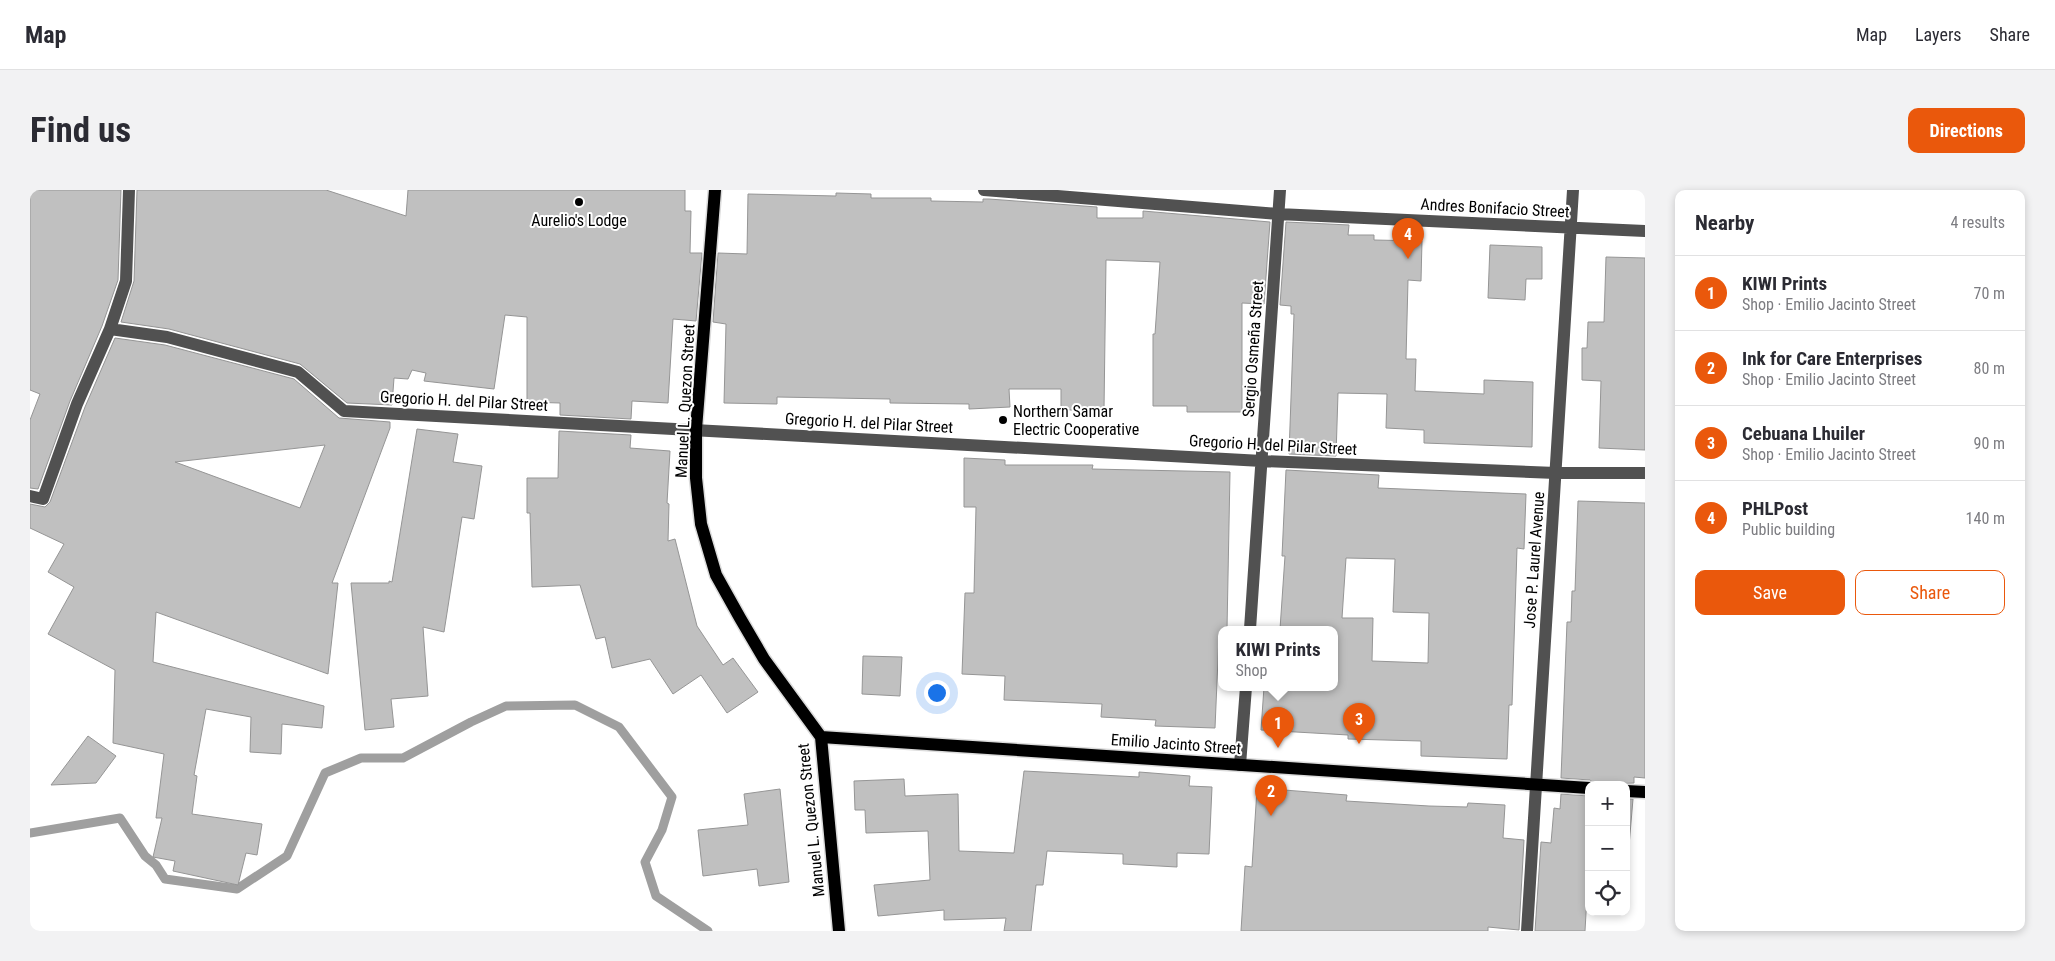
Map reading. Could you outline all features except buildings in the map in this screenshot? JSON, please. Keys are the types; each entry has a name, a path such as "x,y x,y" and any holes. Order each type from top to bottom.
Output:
{"main road":[{"name":"Manuel L. Quezon Street","path":"715,190 696,429 696,478 701,524 716,575 764,659 821,737 839,931"},
{"name":"Emilio Jacinto Street","path":"821,737 1585,788"},
{"path":"1630,791 1645,792"}],"street":[{"path":"30,496 43,499 77,404 110,329 126,281 129,190"},
{"name":"Andres Bonifacio Street","path":"984,190 1278,214 1645,231"},
{"name":"Sergio Osmeña Street","path":"1250,626 1280,190"},
{"name":"Jose P. Laurel Avenue","path":"1527,931 1573,190"},
{"name":"Gregorio H. del Pilar Street","path":"110,329 167,338 298,372 344,411 1262,461 1556,473 1645,473"},
{"path":"1240,765 1246,691"}],"waterway":[{"path":"30,833 120,818 145,856 156,865 165,879 237,889 287,856 325,773 361,758 403,758 506,706 575,705 619,727 672,797 662,830 645,862 656,896 708,931"}],"place":[{"name":"Aurelio's Lodge","path":"579,202"},
{"name":"PHLPost","path":"1408,259"},
{"name":"Northern Samar Electric Cooperative","path":"1003,420"},
{"name":"Cebuana Lhuiler","path":"1359,744"},
{"name":"KIWI Prints","path":"1278,748"},
{"name":"Ink for Care Enterprises","path":"1271,816"}]}
